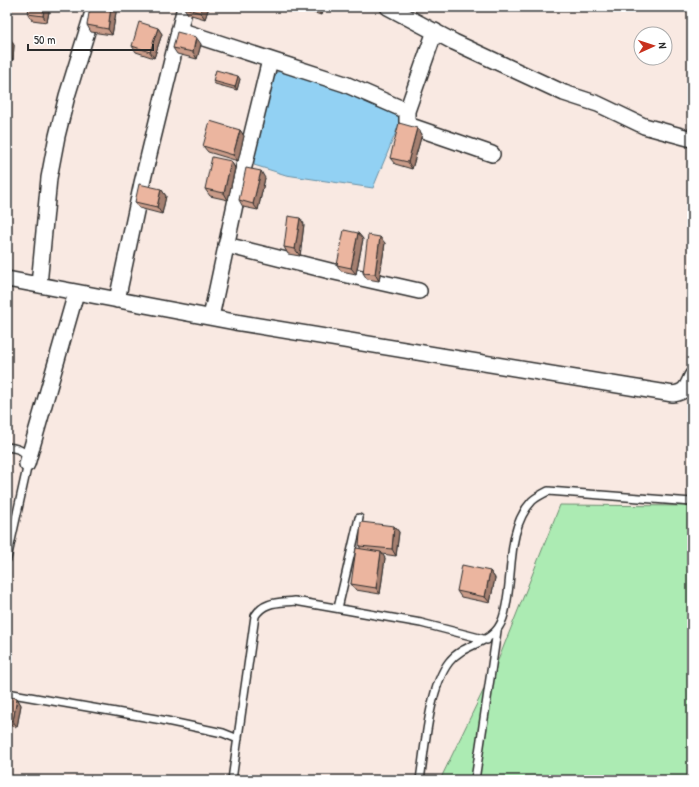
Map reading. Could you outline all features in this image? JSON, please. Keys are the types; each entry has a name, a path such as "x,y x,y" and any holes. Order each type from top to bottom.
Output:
{"street":[{"path":"39,285 49,178 67,96 93,12 93,7"},
{"path":"117,300 142,183 185,7"},
{"path":"388,7 564,92 598,104 644,126 692,139"},
{"path":"179,30 345,84 407,111"},
{"path":"435,31 407,111 407,122 411,126 492,154"},
{"path":"211,318 226,245 270,60"},
{"path":"226,245 330,272 419,291"},
{"path":"7,279 211,318 673,394 681,393 688,388 692,376"},
{"path":"27,464 76,293"}],"lane":[{"path":"7,446 24,452 28,457 7,559"},
{"path":"475,780 497,631 503,618 514,544 521,518 533,501 548,491 692,502"},
{"path":"338,608 359,518"},
{"path":"232,780 255,616 260,608 274,603 295,601 421,623 487,640"},
{"path":"420,780 429,721 438,684 448,663 458,653 487,640 497,631"},
{"path":"7,693 162,720 238,739"}],"green space":[{"path":"560,505 692,506 692,780 440,780 499,658"}],"water":[{"path":"285,70 359,95 400,115 398,127 373,188 286,175 254,165 253,156 274,73"}],"building":[{"path":"29,7 44,7 43,16 28,14"},
{"path":"90,7 111,7 108,29 87,25"},
{"path":"202,7 201,13 184,8"},
{"path":"139,22 158,28 150,52 132,46"},
{"path":"177,32 196,37 193,52 173,48"},
{"path":"7,38 10,38 9,54 7,53"},
{"path":"216,70 238,76 235,87 213,81"},
{"path":"210,121 240,130 233,155 203,146"},
{"path":"399,123 417,128 408,162 390,158"},
{"path":"212,157 231,161 224,193 205,189"},
{"path":"246,168 261,171 253,204 239,200"},
{"path":"139,184 161,189 157,207 135,202"},
{"path":"288,216 300,218 295,249 284,247"},
{"path":"344,230 358,233 351,268 337,265"},
{"path":"368,235 380,237 375,274 363,273"},
{"path":"361,522 394,526 392,549 359,546"},
{"path":"356,548 381,552 376,588 351,584"},
{"path":"462,565 490,571 485,597 457,591"},
{"path":"7,697 17,698 13,721 7,720"}]}
